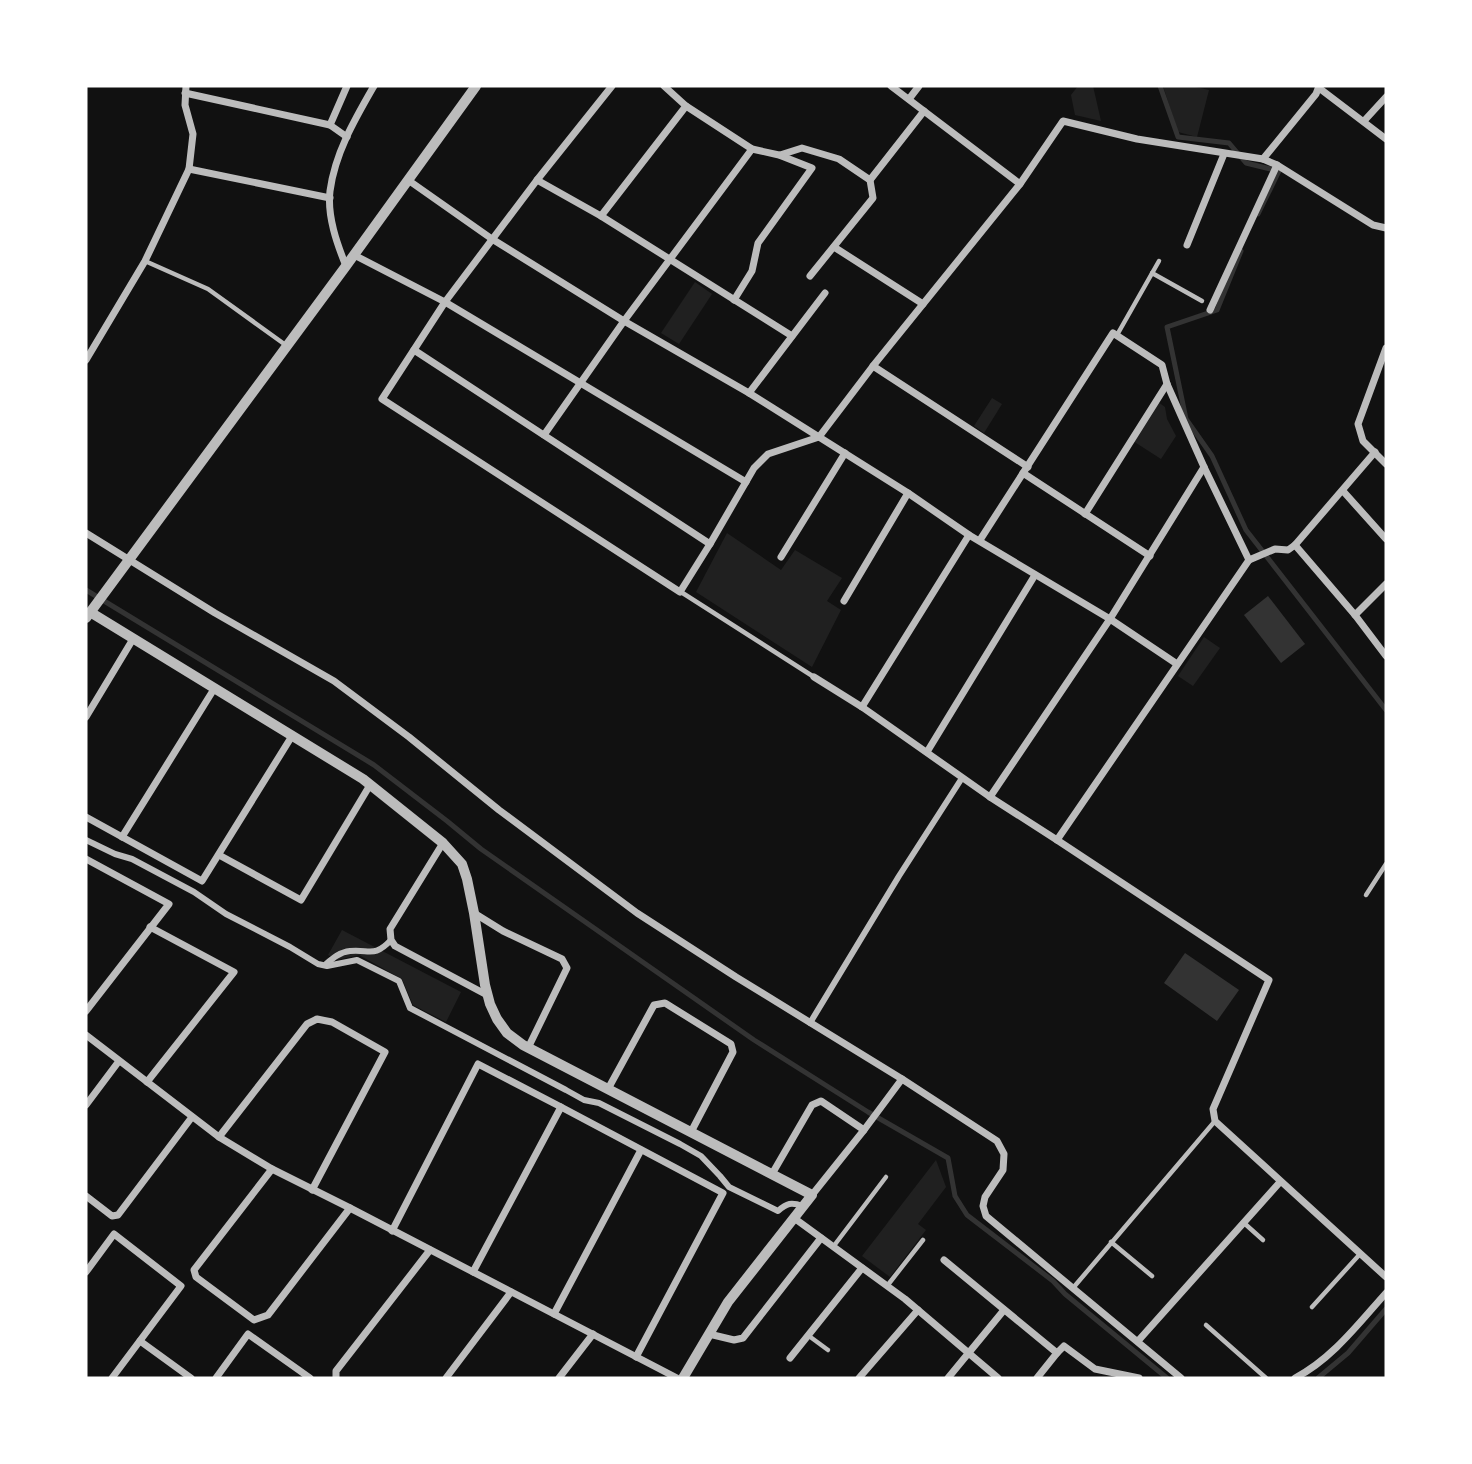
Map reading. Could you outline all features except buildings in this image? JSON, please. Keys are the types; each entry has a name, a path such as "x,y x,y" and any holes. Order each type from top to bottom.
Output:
{"street":[{"path":"330,125 347,86"},
{"path":"346,266 332,219 330,198 338,156 374,86"},
{"path":"476,86 129,561 87,613 370,785 443,843 462,864 474,913 487,995 497,1019 507,1033 528,1048 812,1195"},
{"path":"612,86 445,302 382,399 680,592 754,468 768,454 818,437 1020,184 1063,121 1137,139 1263,159 1373,225 1386,228"},
{"path":"664,86 686,106 752,149 779,155 812,168 758,243 752,271 734,300"},
{"path":"891,86 1020,184"},
{"path":"909,99 919,86"},
{"path":"1263,159 1319,87 1386,139"},
{"path":"86,360 145,261 190,169 193,134 185,105 185,89 330,125 347,137"},
{"path":"1364,121 1386,97"},
{"path":"601,216 686,106"},
{"path":"870,180 924,111"},
{"path":"779,155 802,148 839,159 870,180 873,198 810,276"},
{"path":"544,435 624,321 752,149"},
{"path":"1186,245 1224,154"},
{"path":"1210,310 1277,165"},
{"path":"190,169 330,198"},
{"path":"408,180 492,239 624,321 749,393 908,493 969,535 1110,619 1177,664"},
{"path":"537,180 601,216 792,336"},
{"path":"834,247 923,304"},
{"path":"354,255 445,302 746,482"},
{"path":"749,393 825,293"},
{"path":"980,540 1113,333 1162,365 1167,384 1204,467 1252,559"},
{"path":"1386,348 1358,424 1363,441 1386,464"},
{"path":"414,349 710,544"},
{"path":"873,366 1026,470 1085,514 1150,556"},
{"path":"1085,514 1167,384"},
{"path":"1058,840 1252,559 1275,550 1288,550 1296,545 1375,452"},
{"path":"781,557 845,453"},
{"path":"990,797 1110,619 1204,467"},
{"path":"1343,491 1386,539"},
{"path":"844,601 908,493"},
{"path":"86,533 215,613 334,681 499,810 637,913 997,1141 1003,1154 1003,1170 985,1197 983,1206 986,1216 1181,1378"},
{"path":"862,707 969,535"},
{"path":"1296,545 1386,656"},
{"path":"927,752 1035,575"},
{"path":"1355,615 1386,584"},
{"path":"86,717 133,639"},
{"path":"814,677 862,707 990,797 1269,980 1213,1109 1215,1121 1386,1277"},
{"path":"122,837 214,689"},
{"path":"86,817 202,881 292,736"},
{"path":"810,1023 962,778"},
{"path":"219,855 301,900 370,785"},
{"path":"86,840 114,855 132,859 194,892 226,914 318,964 357,960 399,981 410,1008 584,1100 599,1103 680,1144 701,1157 729,1187 778,1211 787,1203 803,1206"},
{"path":"443,843 390,929 391,940 395,946 487,995"},
{"path":"86,861 169,904 86,1011"},
{"path":"474,913 503,931 562,959 568,968 528,1048"},
{"path":"147,1082 234,972 150,927"},
{"path":"324,965 348,951 373,952 384,948 391,940"},
{"path":"608,1089 654,1005 665,1003 731,1044 733,1052 691,1132"},
{"path":"219,1137 307,1024 317,1019 332,1022 385,1052 312,1189"},
{"path":"86,1035 219,1137 272,1169 677,1378"},
{"path":"86,1105 120,1061"},
{"path":"392,1231 478,1064 723,1193 636,1357"},
{"path":"683,1378 728,1302 902,1079"},
{"path":"772,1174 812,1105 821,1101 864,1130"},
{"path":"473,1272 561,1107"},
{"path":"86,1196 112,1216 118,1215 192,1117"},
{"path":"554,1314 641,1150"},
{"path":"272,1169 194,1270 196,1277 254,1320 268,1315 350,1208"},
{"path":"1138,1341 1280,1182"},
{"path":"793,1218 918,1310 998,1378"},
{"path":"86,1272 114,1234 181,1286 112,1378"},
{"path":"709,1334 734,1340 743,1338 821,1238"},
{"path":"336,1378 336,1371 430,1250"},
{"path":"944,1260 1057,1353"},
{"path":"790,1358 862,1268"},
{"path":"446,1378 511,1292"},
{"path":"1295,1378 1306,1373 1340,1344 1386,1293"},
{"path":"859,1378 918,1310"},
{"path":"948,1378 1004,1310"},
{"path":"216,1378 248,1334 310,1378"},
{"path":"559,1378 593,1334"},
{"path":"140,1341 191,1378"},
{"path":"1037,1378 1064,1346 1095,1369 1139,1378"}],"lane":[{"path":"145,261 208,289 287,346"},
{"path":"1117,335 1159,261"},
{"path":"1152,273 1202,301"},
{"path":"680,592 814,677"},
{"path":"1366,895 1386,864"},
{"path":"1073,1287 1215,1121"},
{"path":"832,1247 886,1177"},
{"path":"1244,1223 1263,1240"},
{"path":"887,1286 923,1240"},
{"path":"1111,1242 1152,1276"},
{"path":"1312,1307 1360,1254"},
{"path":"1206,1325 1266,1378"},
{"path":"808,1335 828,1350"}],"shaded area":[{"path":"1078,86 1093,86 1101,121 1075,115 1071,95"},
{"path":"1163,86 1191,86 1209,90 1197,137 1178,132"},
{"path":"695,282 712,294 679,344 661,333"},
{"path":"992,398 1002,404 984,433 974,426"},
{"path":"1158,402 1165,407 1167,419 1176,436 1161,459 1133,441"},
{"path":"727,533 781,570 795,550 842,578 827,601 841,610 812,667 696,592"},
{"path":"1268,596 1305,644 1281,663 1244,615"},
{"path":"1204,637 1220,648 1193,686 1178,676"},
{"path":"342,930 461,992 446,1022 413,1005 402,979 359,955 337,960 328,955"},
{"path":"1185,953 1239,990 1217,1021 1164,983"},
{"path":"936,1160 946,1187 918,1224 926,1230 890,1277 862,1256"}],"waterway":[{"path":"1160,86 1178,137 1229,143 1246,163 1279,171 1258,214"},
{"path":"1241,251 1217,310 1167,327 1186,419 1212,456 1246,530 1386,710"},
{"path":"86,590 374,765 481,849 754,1040 868,1112 948,1158 955,1196 967,1215 1053,1281 1065,1294 1167,1378"},
{"path":"1318,1378 1348,1353 1386,1309"}]}
